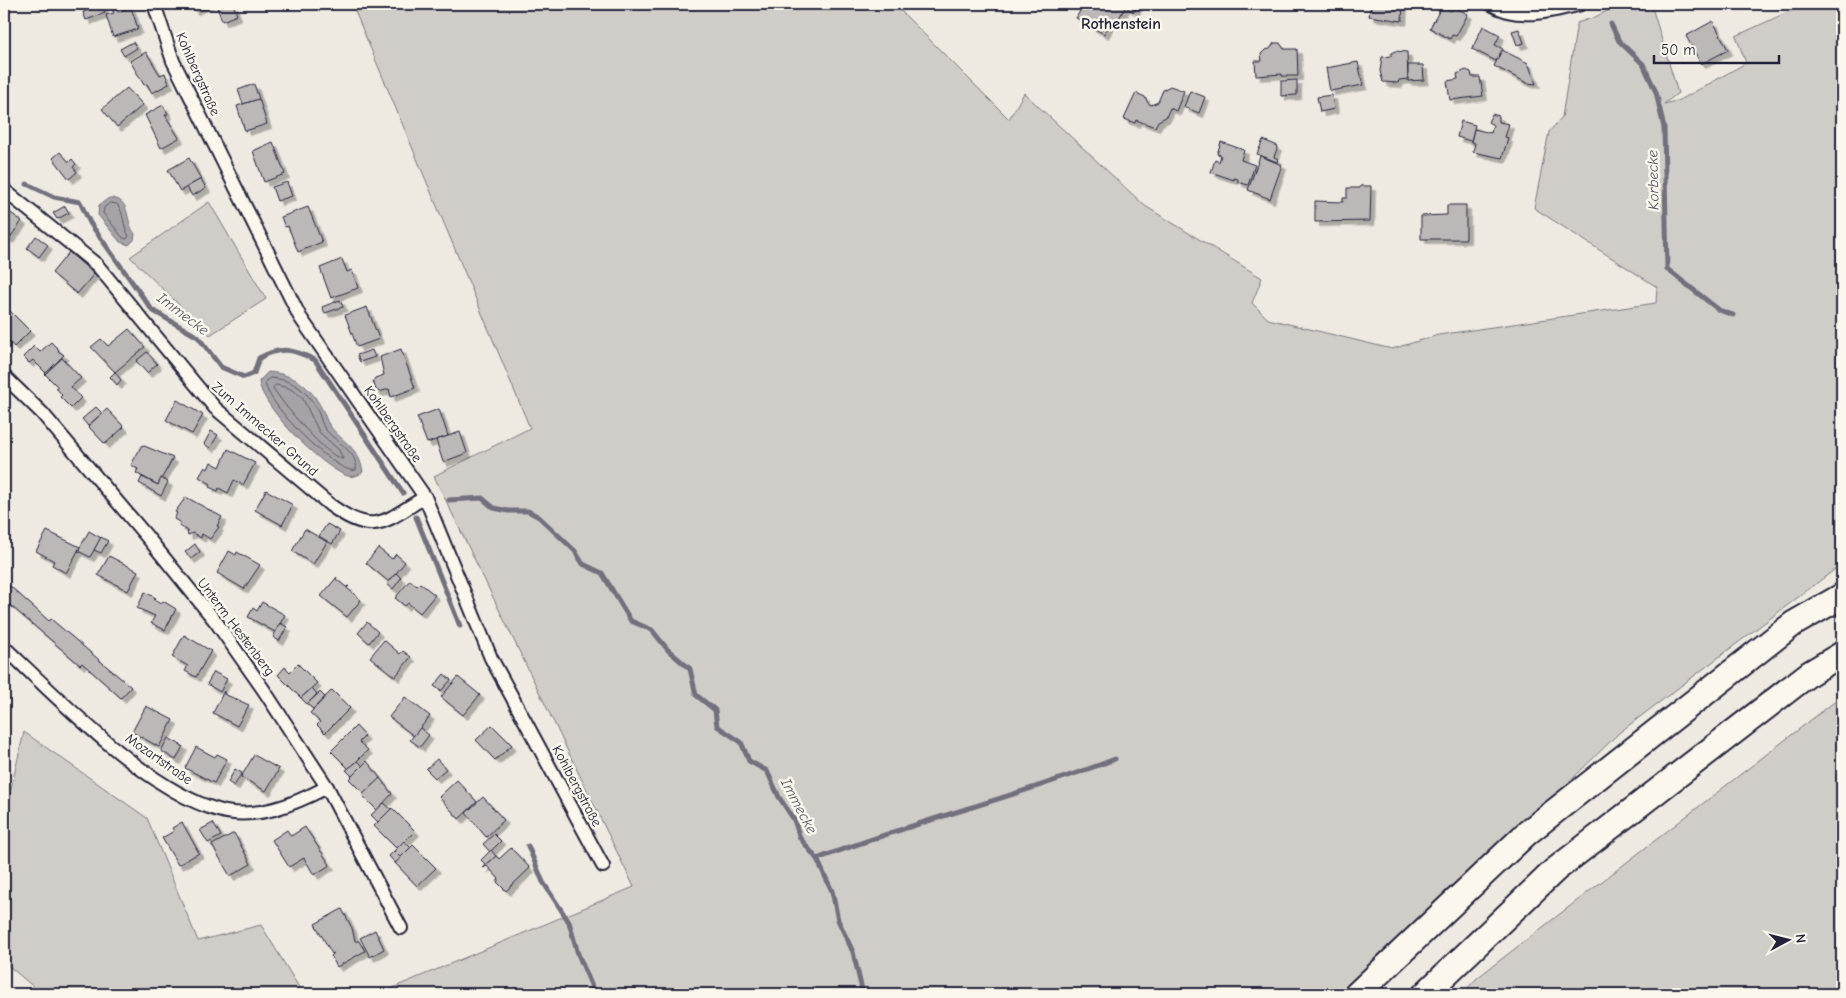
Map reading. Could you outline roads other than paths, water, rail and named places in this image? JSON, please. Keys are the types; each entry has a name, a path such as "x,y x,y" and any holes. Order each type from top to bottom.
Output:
{"highway":[{"path":"1357,994 1527,833 1793,624 1842,596"},
{"path":"1425,994 1554,870 1810,673 1842,654"}],"street":[{"name":"Kohlbergstraße","path":"154,4 173,61 300,317 425,497 491,658 603,866"},
{"path":"1491,4 1526,14 1558,10 1582,4"},
{"name":"Zum Immecker Grund","path":"4,190 71,242 97,266 215,408 346,517 364,524 373,525 383,522 425,497"},
{"name":"Unterm Hestenberg","path":"4,376 42,413 216,622 264,689 327,787 401,928"},
{"name":"Mozartstraße","path":"4,647 126,757 181,795 218,810 244,813 265,812 302,800 327,787"}],"water":[{"path":"109,198 116,199 124,206 135,234 134,240 129,245 120,242 98,215 99,205"},
{"path":"268,372 293,378 312,393 323,411 327,422 358,457 363,472 357,475 345,475 321,460 293,434 280,420 262,392 259,381"}],"waterway":[{"name":"Korbecke","path":"1611,24 1619,41 1643,64 1656,92 1664,128 1667,269 1719,310 1733,315"},
{"name":"Immecke","path":"4,156 6,163"},
{"name":"Immecke","path":"27,184 54,197 80,202 90,223 152,310 198,337 221,367 244,377 254,373 259,358 281,350 300,353 315,360 403,493"},
{"name":"Immecke","path":"449,500 482,498 494,508 508,511 528,511 539,517 575,551 583,564 602,573 631,621 652,630 668,650 690,669 696,695 715,710 717,726 741,742 749,761 767,771 779,797 794,820 800,838 817,859 832,891 838,920 853,952 863,994"},
{"path":"416,517 460,626"},
{"path":"817,859 854,845 1078,773 1115,759"},
{"path":"528,846 543,882 569,922 578,954 595,994"}],"district":[{"name":"Rothenstein","path":"1121,24"}]}
